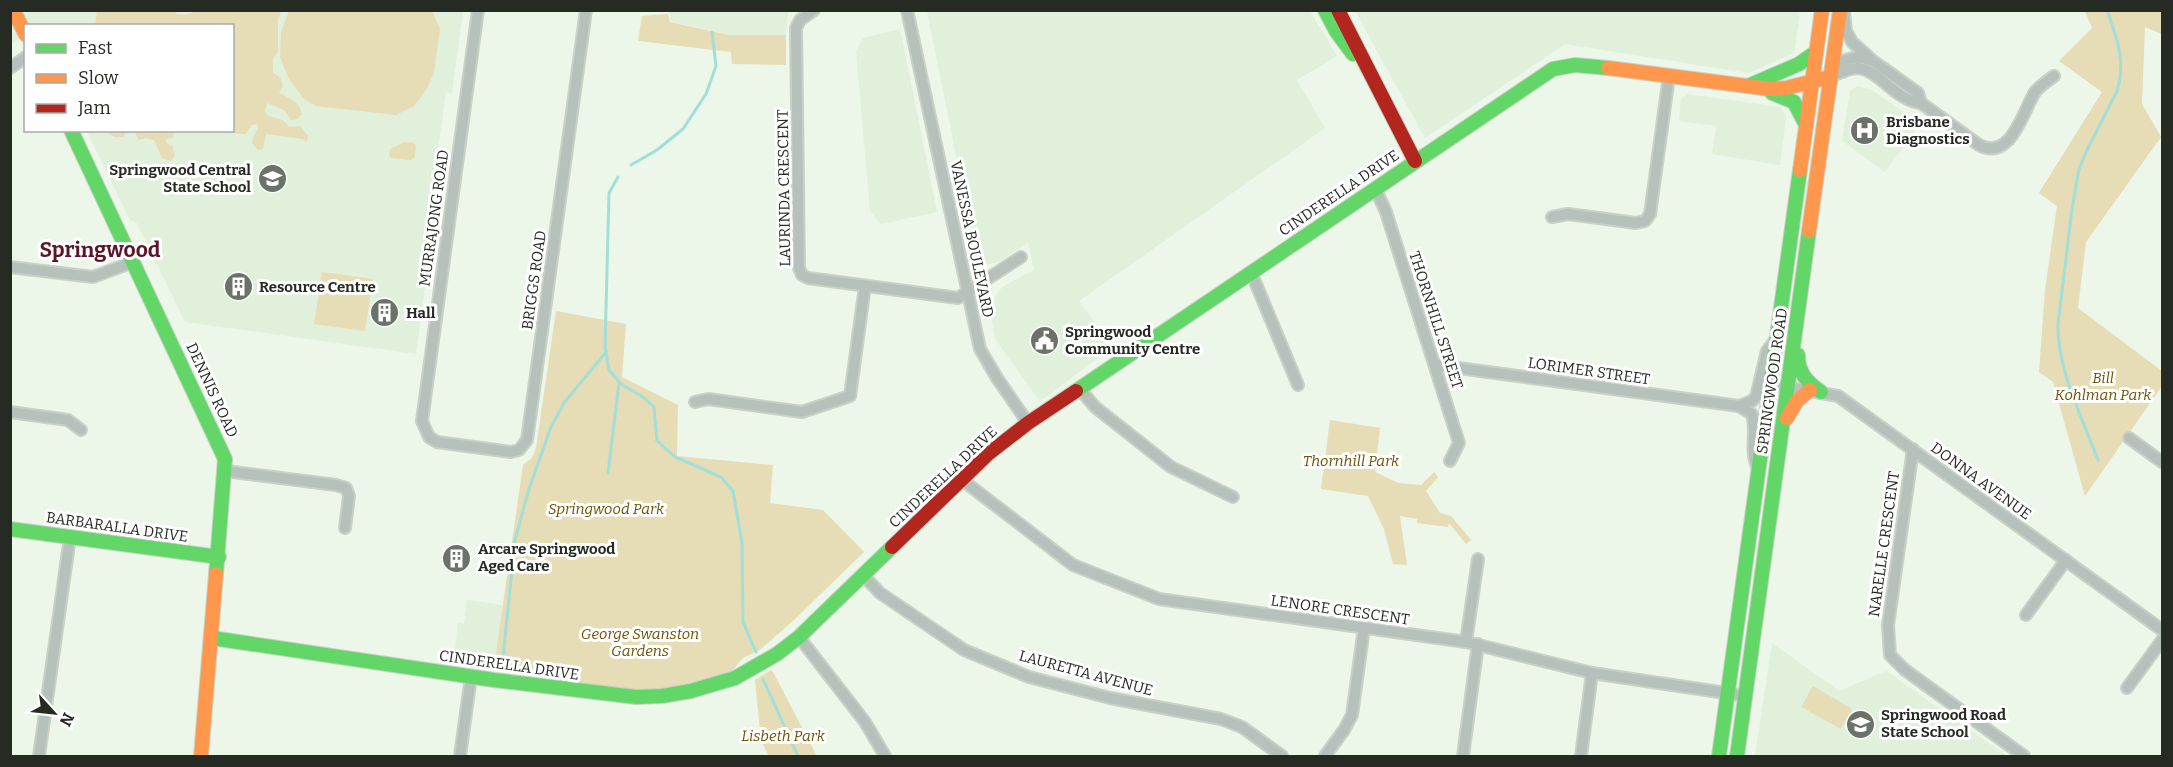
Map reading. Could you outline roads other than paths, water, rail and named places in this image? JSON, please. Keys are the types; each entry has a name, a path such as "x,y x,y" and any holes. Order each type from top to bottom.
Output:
{"street":[{"path":"13,10 24,31"},
{"name":"MURRAJONG ROAD","path":"424,430 422,421 478,10"},
{"name":"BRIGGS ROAD","path":"424,430 437,442 511,452 519,450 527,440 586,10"},
{"name":"LAURINDA CRESCENT","path":"814,10 800,20 796,28 799,268 802,275 808,278 958,297 967,291"},
{"name":"VANESSA BOULEVARD","path":"907,10 980,350 1028,423"},
{"name":"VANESSA BOULEVARD","path":"913,10 916,49"},
{"path":"1325,10 1336,31 1370,77"},
{"path":"1338,10 1370,77 1415,161"},
{"name":"SPRINGWOOD ROAD","path":"1719,756 1822,10"},
{"path":"1842,10 1849,37 1873,61 1918,93 1921,103"},
{"name":"SPRINGWOOD ROAD","path":"1737,756 1831,72 1842,10"},
{"path":"1746,87 1799,64 1816,52"},
{"path":"1746,87 1779,89 1812,81 1831,72 1845,60 1854,57 1873,61"},
{"path":"10,68 24,58"},
{"name":"CINDERELLA DRIVE","path":"212,638 607,695 662,696 691,691 735,678 777,654 799,637 961,478 1028,423 1553,69 1575,65 1594,66 1746,87"},
{"path":"1831,72 1862,69 1911,102 1921,103 1979,146 1985,148 2004,145 2011,138 2036,91 2054,76"},
{"path":"1552,217 1568,213 1636,223 1645,221 1650,214 1669,76"},
{"path":"1746,87 1785,96 1796,102 1806,126"},
{"name":"DENNIS ROAD","path":"72,132 225,459 219,557 201,756"},
{"name":"THORNHILL STREET","path":"1375,188 1386,212 1459,443 1450,461"},
{"path":"967,291 1021,257"},
{"path":"10,267 93,277 133,261"},
{"path":"1251,272 1298,385"},
{"path":"695,402 708,399 802,412 850,396 865,286"},
{"path":"1782,430 1793,406 1816,391 1799,370 1799,347 1796,332"},
{"path":"1739,406 1756,397 1767,351 1776,339"},
{"name":"LORIMER STREET","path":"1436,365 1739,406"},
{"name":"DONNA AVENUE","path":"1771,384 1838,396 2163,630"},
{"path":"1080,389 1095,407 1171,467 1233,497"},
{"path":"1739,406 1752,414 1754,422 1753,460 1759,471"},
{"path":"10,412 68,420 81,430"},
{"path":"2129,438 2163,462"},
{"name":"NARELLE CRESCENT","path":"1913,449 1888,625 1890,655 1905,670 2024,756"},
{"path":"225,471 346,488 349,496 345,528"},
{"name":"LENORE CRESCENT","path":"961,478 1072,565 1159,600 1466,642 1592,673 1746,696"},
{"name":"BARBARALLA DRIVE","path":"10,529 219,557"},
{"path":"39,756 70,537"},
{"path":"1466,642 1478,559"},
{"path":"2026,615 2066,560"},
{"name":"LAURETTA AVENUE","path":"863,575 880,593 964,651 1029,677 1110,698 1221,719 1242,727 1281,756"},
{"path":"1325,756 1352,715 1365,628"},
{"path":"799,637 865,722 885,756"},
{"path":"2127,688 2163,640"},
{"path":"1463,756 1478,644"},
{"path":"1581,756 1592,673"},
{"path":"460,756 471,676"}],"waterway":[{"path":"2098,460 2066,375 2058,324 2079,169 2117,91 2120,80 2119,50 2107,10"},
{"path":"631,165 657,150 683,129 706,94 716,66 712,32"},
{"path":"618,177 609,193 605,347 609,370 621,384 643,397 654,407 657,441 675,457 721,477 733,491 742,543 743,622 756,652"},
{"path":"502,667 515,540 529,489 551,427 564,403 606,352"},
{"path":"608,473 619,383"},
{"path":"763,679 798,756"}],"place":[{"name":"Brisbane Diagnostics","path":"1865,131"},
{"name":"Springwood Central State School","path":"272,179"},
{"name":"Resource Centre","path":"238,287"},
{"name":"Hall","path":"385,313"},
{"name":"Springwood Community Centre","path":"1044,341"},
{"name":"Arcare Springwood Aged Care","path":"457,558"},
{"name":"Springwood Road State School","path":"1860,724"}],"district":[{"name":"Springwood","path":"100,250"}],"park label":[{"name":"Bill Kohlman Park","path":"2103,386"},
{"name":"Thornhill Park","path":"1351,461"},
{"name":"Springwood Park","path":"606,509"},
{"name":"George Swanston Gardens","path":"640,642"},
{"name":"Lisbeth Park","path":"783,736"}]}
